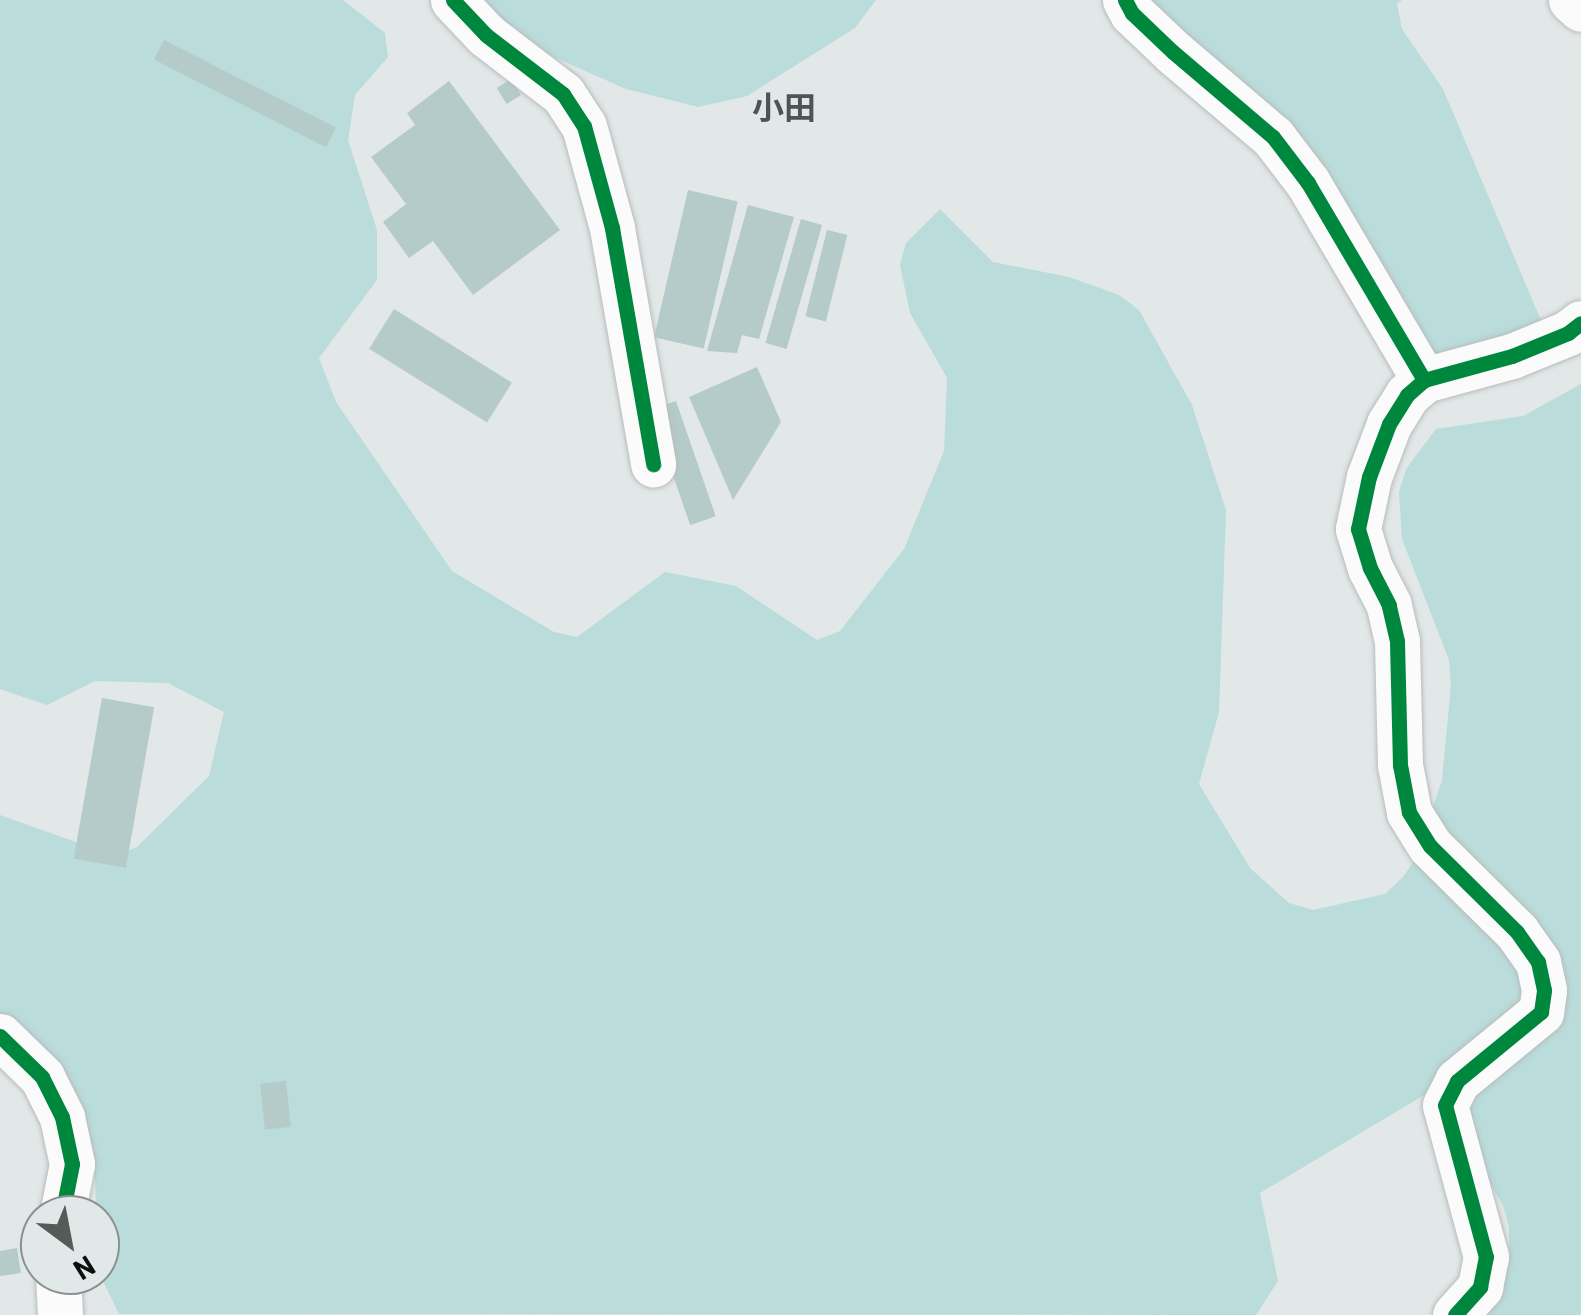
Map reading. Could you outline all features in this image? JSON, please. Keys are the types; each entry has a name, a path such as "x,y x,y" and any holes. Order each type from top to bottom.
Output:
{"street":[{"path":"453,0 486,34 563,94 584,126 612,228 652,464"},
{"path":"1126,0 1132,13 1172,52 1273,137 1308,183 1424,380"},
{"path":"1572,0 1581,9"},
{"path":"1455,1315 1480,1287 1486,1257 1445,1105 1458,1082 1542,1012 1544,990 1538,962 1517,932 1430,846 1408,812 1400,765 1397,641 1389,606 1370,568 1358,529 1369,477 1389,424 1407,396 1424,380 1512,356 1568,333 1581,323"},
{"path":"0,1036 42,1077 62,1117 72,1164 66,1195"}],"shaded area":[{"path":"0,0 343,0 385,33 388,57 355,95 348,140 377,230 377,280 319,358 336,402 452,571 554,632 577,637 665,572 736,586 817,640 840,631 904,549 944,451 947,378 910,313 900,265 906,243 940,209 993,262 1069,277 1119,295 1139,310 1192,405 1226,510 1219,712 1199,784 1250,868 1289,903 1313,910 1385,894 1403,877 1416,858 1442,780 1451,685 1449,660 1402,539 1399,492 1406,469 1436,429 1523,416 1581,384 1581,1315 1485,1315 1509,1265 1509,1227 1503,1205 1431,1091 1260,1193 1278,1281 1256,1315 119,1314 110,1295 120,1295 120,1195 96,1195 93,1147 8,1029 0,1026 0,815 115,856 137,847 209,776 224,712 168,683 95,681 47,705 0,689"},
{"path":"467,0 876,0 855,28 747,96 698,107 626,89 497,32"},
{"path":"1152,0 1402,0 1397,4 1402,29 1443,89 1551,344 1429,370 1155,22"}],"building":[{"path":"164,40 336,128 326,147 154,60"},
{"path":"511,79 521,95 507,104 497,88"},
{"path":"449,81 560,230 473,295 433,241 409,258 383,222 406,204 371,157 415,125 407,113"},
{"path":"688,190 738,201 704,349 654,337"},
{"path":"748,205 794,217 759,339 742,335 737,353 707,351"},
{"path":"801,219 822,225 787,349 765,343"},
{"path":"827,230 847,235 826,321 805,316"},
{"path":"394,309 512,383 487,423 369,349"},
{"path":"757,367 781,422 733,500 689,397"},
{"path":"676,401 716,516 690,525 650,410"},
{"path":"102,698 154,707 126,868 74,859"},
{"path":"286,1081 291,1127 265,1129 260,1084"},
{"path":"17,1248 20,1273 0,1276 0,1251"}],"cycle path":[{"path":"453,0 486,35 563,94 584,126 612,228 653,464"},
{"path":"1125,0 1132,13 1173,52 1273,137 1308,183 1424,380"},
{"path":"1455,1315 1480,1287 1486,1257 1445,1105 1457,1081 1541,1012 1544,990 1538,962 1517,932 1430,846 1409,812 1400,765 1397,641 1389,605 1370,568 1358,529 1369,477 1389,424 1407,395 1424,380 1512,356 1568,333 1581,323"},
{"path":"0,1036 42,1077 62,1117 72,1164 66,1195"}],"district":[{"name":"小田","path":"784,106"}]}
